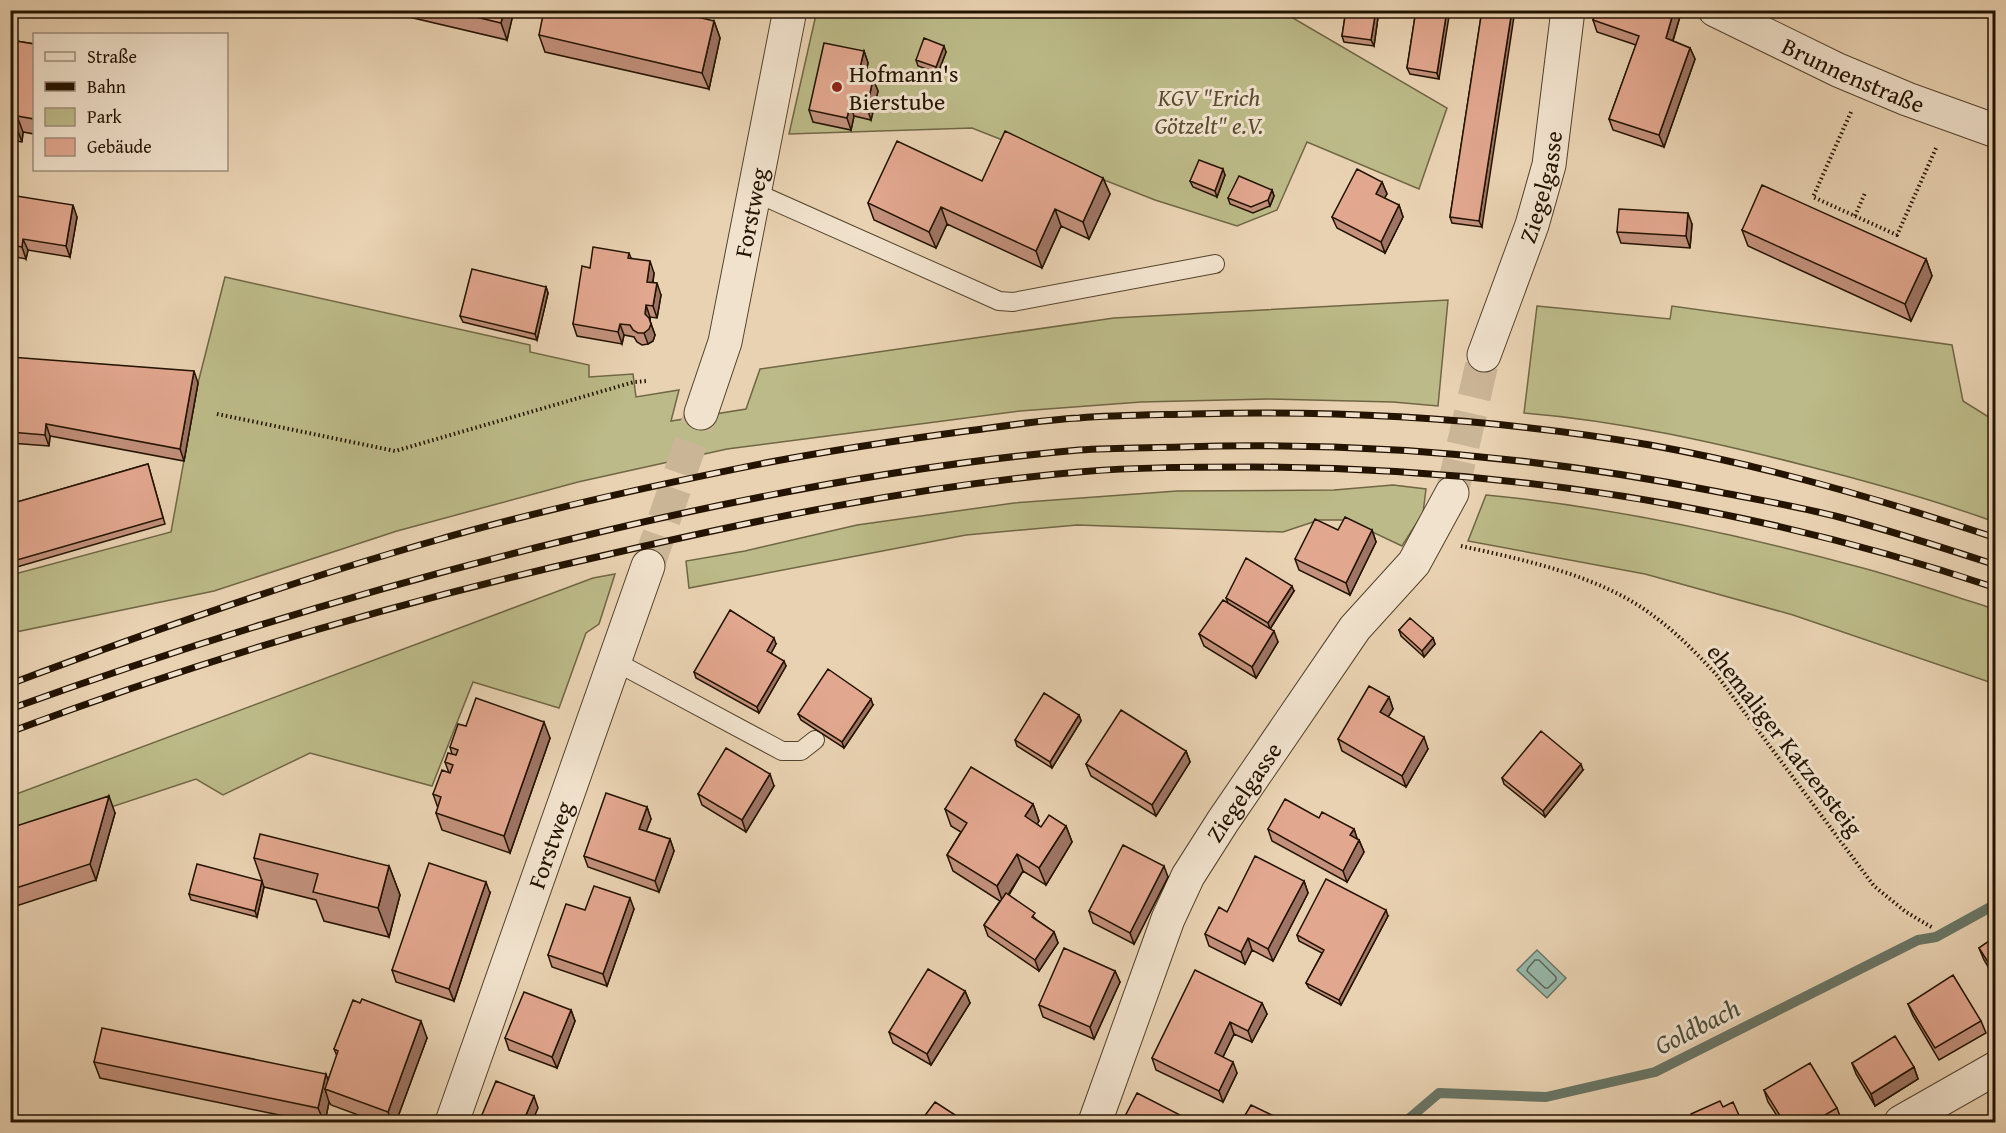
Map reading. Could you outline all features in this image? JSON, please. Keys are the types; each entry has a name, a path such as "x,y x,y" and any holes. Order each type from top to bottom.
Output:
{"street":[{"name":"Forstweg","path":"701,413 725,342 790,10"},
{"name":"Ziegelgasse","path":"1484,355 1532,225 1549,165 1568,10"},
{"name":"Brunnenstraße","path":"1715,10 1865,81 1995,131"},
{"name":"Ziegelgasse","path":"1095,1122 1168,919 1188,876 1355,628 1414,563 1452,493"},
{"name":"Forstweg","path":"452,1122 648,566"},
{"path":"1900,1122 1995,1068"}],"lane":[{"path":"754,192 999,301 1013,302 1215,264"},
{"path":"614,661 782,750 801,751 814,740"}],"path":[{"path":"1865,81 1813,197 1897,235 1951,115"},
{"path":"1855,216 1865,194"},
{"path":"217,414 395,451 634,382 647,381"},
{"name":"ehemaliger Katzensteig","path":"1427,539 1531,561 1614,591 1655,616 1695,651 1716,674 1874,886 1906,912 1933,928"}],"green space":[{"name":"KGV \"Erich Götzelt\" e.V.","path":"817,10 1281,11 1447,108 1419,189 1307,142 1277,210 1237,226 1155,200 972,128 789,134"},
{"path":"225,277 530,345 530,352 589,365 589,377 633,374 636,397 679,390 671,421 746,409 760,369 1114,318 1448,300 1438,406 1393,402 1268,399 1141,402 1020,411 727,449 578,482 397,531 214,591 11,633 11,575 171,532 198,383"},
{"path":"1537,306 1670,319 1672,306 1952,345 1963,401 1995,421 1995,522 1878,485 1737,449 1596,421 1524,413"},
{"path":"1393,485 1426,489 1423,513 1402,546 1347,520 1319,520 1283,532 1077,525 966,535 689,588 686,561 745,551 857,525 1014,503 1177,491 1334,490"},
{"path":"1486,495 1627,514 1721,533 1875,571 1985,606 1995,610 1995,684 1793,615 1645,574 1468,541"},
{"path":"615,574 599,624 586,633 559,708 473,682 432,786 310,753 223,795 196,779 11,840 11,796 593,578"}],"water":[{"path":"1537,950 1566,978 1547,998 1517,970"}],"building":[{"path":"447,10 504,10 501,23"},
{"path":"544,10 669,10 714,21 702,73 539,35"},
{"path":"1346,10 1376,10 1371,40 1342,36"},
{"path":"1416,10 1447,10 1437,73 1407,68"},
{"path":"1482,10 1512,10 1479,221 1450,217"},
{"path":"1596,10 1674,10 1666,38 1690,48 1659,135 1609,119 1639,36 1593,20"},
{"path":"924,38 944,46 936,67 916,60"},
{"path":"10,40 33,44 33,119 17,116 16,126 10,125"},
{"path":"824,43 864,51 858,76 873,79 867,108 850,105 847,118 809,110"},
{"path":"1005,131 1103,178 1083,222 1055,209 1036,251 941,207 929,232 868,203 897,141 982,181"},
{"path":"1199,160 1223,169 1215,191 1190,181"},
{"path":"1357,169 1382,182 1376,194 1399,205 1381,242 1332,217"},
{"path":"1239,176 1272,190 1268,200 1251,207 1228,198"},
{"path":"1762,185 1926,259 1905,304 1742,230"},
{"path":"10,195 73,205 66,246 23,239 22,247 10,245"},
{"path":"1619,209 1688,213 1686,236 1617,232"},
{"path":"593,247 629,253 628,258 650,261 647,282 657,283 653,306 646,305 645,314 651,324 644,333 638,333 630,325 620,324 618,332 573,324 582,266 590,268"},
{"path":"472,269 546,287 535,334 460,316"},
{"path":"10,357 194,371 180,449 46,424 45,435 10,432"},
{"path":"148,464 163,518 10,562 10,504"},
{"path":"1345,517 1372,530 1346,583 1295,559 1315,519 1338,530"},
{"path":"1246,558 1292,586 1268,623 1226,598"},
{"path":"1223,600 1274,631 1252,667 1199,634"},
{"path":"730,610 774,638 767,651 784,661 757,707 694,672"},
{"path":"1410,618 1433,638 1422,651 1399,630"},
{"path":"828,669 871,699 842,742 798,714"},
{"path":"1369,686 1389,697 1380,712 1424,737 1402,776 1338,739"},
{"path":"1044,693 1079,715 1050,762 1015,740"},
{"path":"476,698 544,722 504,836 436,813 441,797 433,794 442,770 450,773 453,765 445,762 448,753 456,755 458,750 450,747 458,724 466,726"},
{"path":"1121,710 1186,751 1152,805 1086,764"},
{"path":"1541,731 1581,764 1543,811 1502,778"},
{"path":"726,748 770,774 742,820 698,794"},
{"path":"971,767 1033,804 1025,816 1041,827 1049,815 1066,826 1039,868 1017,854 997,886 947,855 967,823 945,809"},
{"path":"606,793 647,807 639,829 670,839 655,881 584,856"},
{"path":"109,796 90,864 10,890 10,828"},
{"path":"1285,799 1319,818 1322,812 1354,829 1350,835 1359,840 1343,871 1268,829"},
{"path":"260,834 389,866 378,908 313,892 318,874 254,858"},
{"path":"1123,845 1164,866 1130,933 1089,911"},
{"path":"1255,856 1304,881 1268,949 1248,938 1241,952 1205,934 1219,907 1227,912"},
{"path":"429,863 486,882 449,989 392,970"},
{"path":"197,864 262,881 255,911 189,894"},
{"path":"1326,879 1386,910 1339,1000 1306,983 1324,950 1297,935"},
{"path":"594,886 630,898 603,974 548,955 566,904 585,910"},
{"path":"1006,893 1035,913 1032,917 1054,932 1035,960 984,925"},
{"path":"1995,937 1995,973 1979,948"},
{"path":"1064,948 1115,971 1090,1027 1039,1005"},
{"path":"928,969 965,991 927,1054 889,1032"},
{"path":"1195,970 1262,1003 1248,1031 1230,1022 1215,1053 1233,1062 1219,1091 1152,1058"},
{"path":"1953,975 1981,1021 1935,1048 1908,1004"},
{"path":"524,992 571,1010 552,1057 505,1038"},
{"path":"362,999 421,1021 388,1112 325,1089 338,1051 334,1049 353,1000 360,1003"},
{"path":"102,1028 326,1074 318,1108 94,1062"},
{"path":"1895,1036 1914,1067 1871,1094 1852,1063"},
{"path":"1810,1063 1837,1108 1813,1122 1784,1122 1764,1090"},
{"path":"496,1081 534,1096 523,1122 479,1122"},
{"path":"1137,1093 1184,1117 1182,1122 1122,1122"},
{"path":"1720,1101 1723,1107 1733,1102 1742,1122 1688,1122 1693,1120 1691,1114"},
{"path":"935,1102 966,1122 920,1122"},
{"path":"1251,1105 1282,1120 1280,1122 1241,1122"}],"waterway":[{"name":"Goldbach","path":"1405,1122 1439,1093 1546,1097 1655,1072 1918,940 1936,937 1996,904"}],"tunnel":[{"path":"1452,493 1484,355"},
{"path":"648,566 701,413"}],"railway":[{"path":"10,684 276,590 383,556 518,518 641,489 790,458 917,438 1065,419 1249,413 1364,415 1479,423 1593,436 1738,463 1868,497 1996,538"},
{"path":"10,709 148,661 356,596 567,540 757,497 822,485 1015,456 1079,450 1249,446 1384,449 1586,469 1719,492 1839,517 1996,565"},
{"path":"10,732 154,681 300,634 522,574 716,530 897,495 1018,478 1101,470 1210,467 1347,469 1536,484 1629,497 1722,514 1815,535 1996,588"}],"place":[{"name":"Hofmann's Bierstube","path":"837,87"}]}
